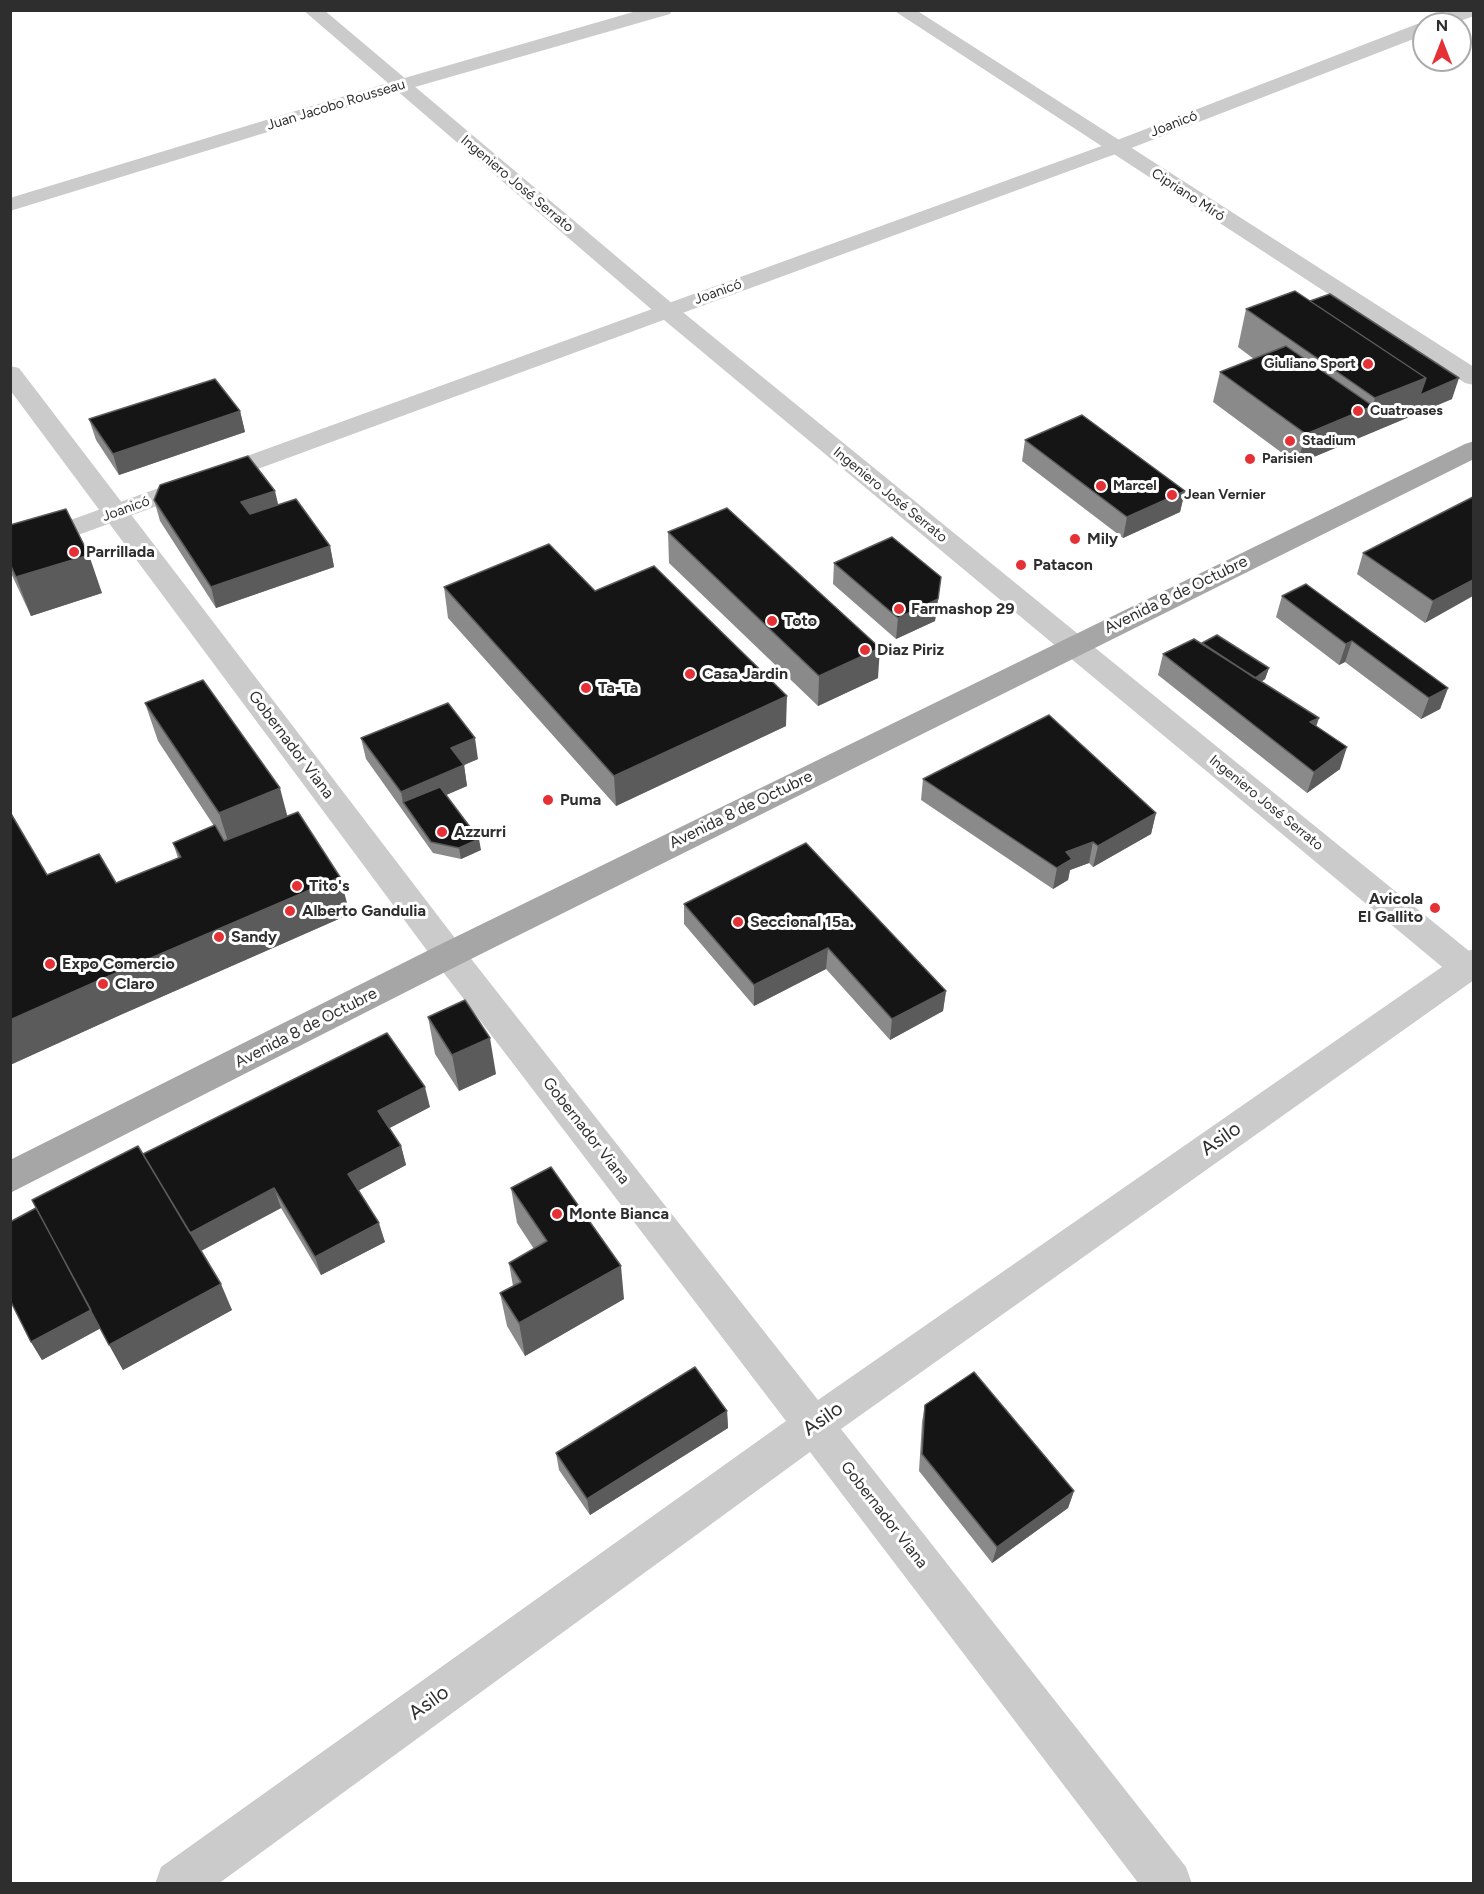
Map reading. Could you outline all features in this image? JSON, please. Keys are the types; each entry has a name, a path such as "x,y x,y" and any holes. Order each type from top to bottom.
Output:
{"main road":[{"name":"Avenida 8 de Octubre","path":"10,1178 449,955 1473,449"}],"street":[{"name":"Ingeniero José Serrato","path":"312,10 666,310 1471,968"},
{"name":"Juan Jacobo Rousseau","path":"10,205 400,85 663,10"},
{"name":"Cipriano Miró","path":"902,10 1473,378"},
{"name":"Joanicó","path":"10,552 666,310 1114,148 1412,33"},
{"name":"Gobernador Viana","path":"10,373 449,955 1169,1884"},
{"name":"Asilo","path":"178,1884 814,1425 1471,968"}],"building":[{"path":"1295,291 1426,378 1375,398 1246,309"},
{"path":"1330,294 1459,378 1420,395 1426,378 1310,301"},
{"path":"1286,346 1373,406 1306,434 1220,372"},
{"path":"215,379 240,411 113,454 89,419"},
{"path":"1082,415 1185,491 1127,517 1025,440"},
{"path":"248,456 275,491 241,502 250,514 296,499 330,546 211,587 154,500 160,485"},
{"path":"1473,497 1473,580 1433,601 1363,553"},
{"path":"727,508 880,648 819,676 668,532"},
{"path":"66,509 89,555 16,577 10,564 10,525"},
{"path":"892,537 941,577 938,599 898,618 834,563"},
{"path":"549,544 595,591 654,566 787,696 614,776 444,587"},
{"path":"1306,584 1448,688 1429,698 1352,641 1346,644 1282,596"},
{"path":"1217,635 1269,668 1255,678 1202,643"},
{"path":"1194,639 1319,718 1310,722 1347,747 1314,772 1163,654"},
{"path":"203,680 280,788 219,813 145,703"},
{"path":"448,703 475,738 451,748 464,765 401,792 361,738"},
{"path":"1049,715 1156,813 1098,846 1093,842 1066,852 1072,859 1057,868 923,779"},
{"name":"Azzurri","path":"440,787 479,839 459,848 431,842 403,802"},
{"path":"10,812 47,875 99,854 116,883 181,857 173,843 215,825 224,841 298,812 340,877 10,1020"},
{"path":"806,843 946,991 892,1019 828,948 754,985 684,904"},
{"path":"465,1000 490,1038 452,1055 428,1017"},
{"path":"387,1033 425,1087 378,1111 401,1146 348,1174 379,1223 315,1257 274,1188 190,1233 143,1154"},
{"path":"138,1146 221,1284 109,1345 32,1200"},
{"path":"551,1167 621,1266 519,1323 500,1293 521,1282 509,1263 547,1241 511,1188"},
{"path":"36,1208 91,1310 31,1342 10,1300 10,1222"},
{"path":"695,1367 727,1411 587,1499 556,1453"},
{"path":"974,1372 1074,1491 997,1547 922,1454 925,1405"}],"place":[{"name":"Giuliano Sport","path":"1368,364"},
{"name":"Cuatroases","path":"1358,411"},
{"name":"Stadium","path":"1290,441"},
{"name":"Parisien","path":"1250,459"},
{"name":"Marcel","path":"1101,486"},
{"name":"Jean Vernier","path":"1172,495"},
{"name":"Mily","path":"1075,539"},
{"name":"Parrillada","path":"74,552"},
{"name":"Patacon","path":"1021,565"},
{"name":"Farmashop 29","path":"899,609"},
{"name":"Toto","path":"772,621"},
{"name":"Diaz Piriz","path":"865,650"},
{"name":"Casa Jardin","path":"690,674"},
{"name":"Ta-Ta","path":"586,688"},
{"name":"Puma","path":"548,800"},
{"name":"Azzurri","path":"442,832"},
{"name":"Tito's","path":"297,886"},
{"name":"Avicola El Gallito","path":"1435,908"},
{"name":"Alberto Gandulia","path":"290,911"},
{"name":"Seccional 15a.","path":"738,922"},
{"name":"Sandy","path":"219,937"},
{"name":"Expo Comercio","path":"50,964"},
{"name":"Claro","path":"103,984"},
{"name":"Monte Bianca","path":"557,1214"}]}
